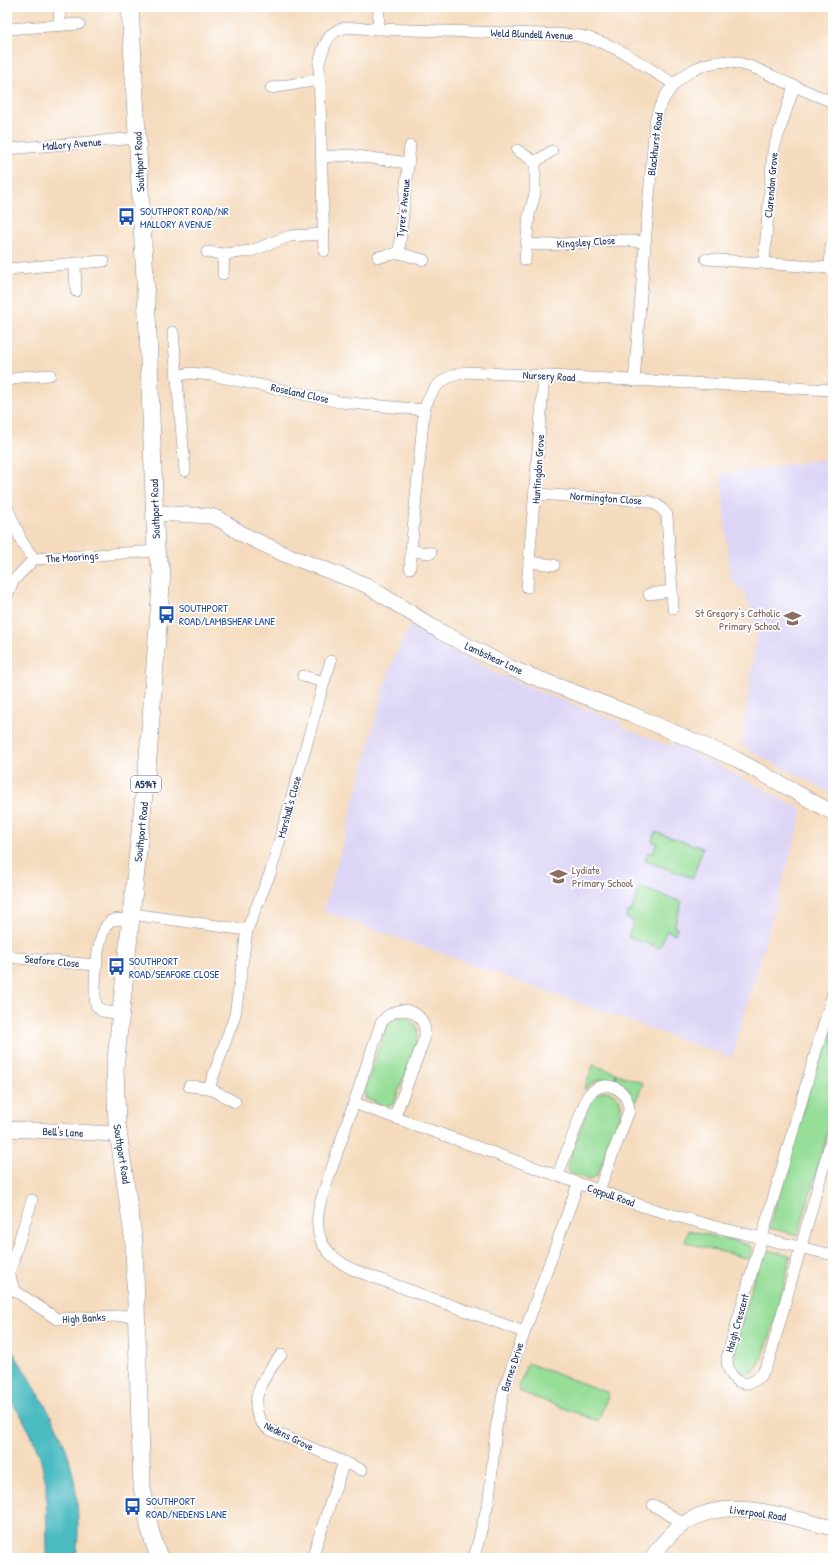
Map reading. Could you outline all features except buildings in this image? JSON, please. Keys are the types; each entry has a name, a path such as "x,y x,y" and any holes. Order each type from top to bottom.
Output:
{"main road":[{"name":"Southport Road","path":"130,7 138,138 156,513 156,551 162,572 148,758 116,1068 118,1134 134,1242 142,1487 150,1530 159,1558"}],"street":[{"path":"59,7 60,26"},
{"path":"378,29 379,7"},
{"path":"7,30 79,24"},
{"name":"Weld Blundell Avenue","path":"324,252 322,157 318,80 319,64 322,52 332,34 337,29 575,35 593,38 626,53 674,84"},
{"name":"Blackhurst Road","path":"634,381 655,122 664,98 674,84 694,69 707,63 722,61 737,62 753,67 833,102"},
{"path":"271,88 318,80"},
{"name":"Clarendon Grove","path":"764,263 773,151 794,86"},
{"name":"Mallory Avenue","path":"7,149 138,138"},
{"name":"Tyrer's Avenue","path":"398,253 410,146"},
{"path":"517,150 535,162"},
{"path":"535,162 552,151"},
{"name":"Tyrer's Avenue","path":"322,157 349,155 408,163"},
{"path":"525,260 529,215 535,194 535,162"},
{"path":"207,252 224,254 251,251 290,236 324,234"},
{"name":"Kingsley Close","path":"527,244 548,245 617,240 645,242"},
{"path":"706,259 832,268 831,247"},
{"name":"Tyrer's Avenue","path":"378,257 398,253 424,260"},
{"path":"224,254 224,274"},
{"path":"7,269 104,261"},
{"path":"75,263 76,290"},
{"path":"173,332 185,472"},
{"name":"Nursery Road","path":"410,568 424,410 428,399 435,388 444,379 466,372 833,390"},
{"name":"Roseland Close","path":"176,376 190,373 212,375 340,402 424,410"},
{"path":"7,381 20,377 50,375"},
{"name":"Huntingdon Grove","path":"527,587 536,494 544,376"},
{"name":"Normington Close","path":"536,494 646,501 658,505 667,515 673,608"},
{"path":"7,507 22,542 34,559"},
{"name":"Lambshear Lane","path":"156,513 204,515 220,520 242,534 277,552 366,585 441,632 507,666 631,714 736,759 833,813"},
{"name":"The Moorings","path":"7,596 13,581 34,559 156,551"},
{"path":"411,551 431,553"},
{"path":"529,562 554,565"},
{"path":"649,594 672,591"},
{"name":"Marshall's Close","path":"209,1088 236,1014 247,930 271,871 330,661"},
{"path":"303,676 324,682"},
{"path":"122,1014 102,1011 96,1005 96,965 103,932 109,922 112,920 132,917 247,930"},
{"name":"Seafore Close","path":"7,957 96,965"},
{"name":"Haigh Crescent","path":"833,993 727,1356 726,1366 730,1375 737,1381 744,1383 752,1382 759,1377 768,1360 833,1133"},
{"path":"395,1116 425,1037 425,1031 420,1019 410,1011 396,1010 385,1018 382,1023 318,1212 318,1231 326,1249 342,1264 354,1270 524,1332"},
{"path":"558,1175 587,1097 591,1091 598,1087 606,1085 614,1086 621,1090 626,1096 629,1104 629,1111 599,1190"},
{"path":"189,1086 209,1088 235,1102"},
{"name":"Coppull Road","path":"354,1103 395,1116 558,1175 578,1184 645,1206 716,1227 762,1237 833,1256"},
{"name":"Bell's Lane","path":"7,1129 118,1134"},
{"name":"Barnes Drive","path":"474,1558 489,1499 500,1406 524,1332 578,1184"},
{"name":"High Banks","path":"32,1200 9,1273 14,1290 57,1319 137,1315"},
{"name":"Nedens Grove","path":"281,1355 269,1369 259,1391 255,1409 257,1416 268,1429 362,1470"},
{"path":"312,1558 344,1462"},
{"path":"653,1505 682,1524"},
{"name":"Liverpool Road","path":"652,1558 667,1538 682,1524 696,1516 716,1509 733,1508 776,1514 833,1528"}],"shaded area":[{"name":"St Gregory's Catholic Primary School","path":"833,458 833,794 741,746 757,631 745,593 730,579 721,474"},
{"name":"Lydiate Primary School","path":"410,626 492,671 540,692 622,723 621,727 665,744 678,746 716,764 803,810 732,1058 323,911 344,841 380,701 393,659"}],"green space":[{"path":"655,832 703,848 693,878 645,861 648,852 653,853 657,843 652,841"},
{"path":"639,887 682,902 674,927 677,928 675,934 666,931 660,948 628,937 634,921 626,918 628,911 631,912"},
{"path":"833,1007 833,1116 798,1235 769,1228"},
{"path":"404,1017 415,1024 418,1032 417,1038 395,1101 392,1105 385,1106 366,1099 364,1092 386,1027 393,1019"},
{"path":"593,1065 616,1073 614,1080 605,1079 598,1081 584,1090"},
{"path":"617,1074 643,1083 633,1108 628,1090 615,1080"},
{"path":"604,1091 618,1096 621,1111 616,1129 597,1176 589,1180 570,1173 567,1166 592,1097"},
{"path":"688,1230 749,1245 752,1248 749,1259 685,1242"},
{"path":"763,1249 791,1256 766,1349 754,1371 745,1374 737,1370 735,1361 736,1347 744,1311"},
{"path":"527,1363 609,1393 598,1421 518,1391"}],"water":[{"path":"7,1342 51,1415 68,1454 77,1499 78,1530 76,1558 47,1558 46,1483 39,1453 23,1419 7,1395"}],"place":[{"name":"SOUTHPORT ROAD/NR MALLORY AVENUE","path":"127,217"},
{"name":"SOUTHPORT ROAD/LAMBSHEAR LANE","path":"166,614"},
{"name":"St Gregory's Catholic Primary School","path":"793,619"},
{"name":"Lydiate Primary School","path":"559,876"},
{"name":"SOUTHPORT ROAD/SEAFORE CLOSE","path":"116,967"},
{"name":"SOUTHPORT ROAD/NEDENS LANE","path":"133,1507"}]}
